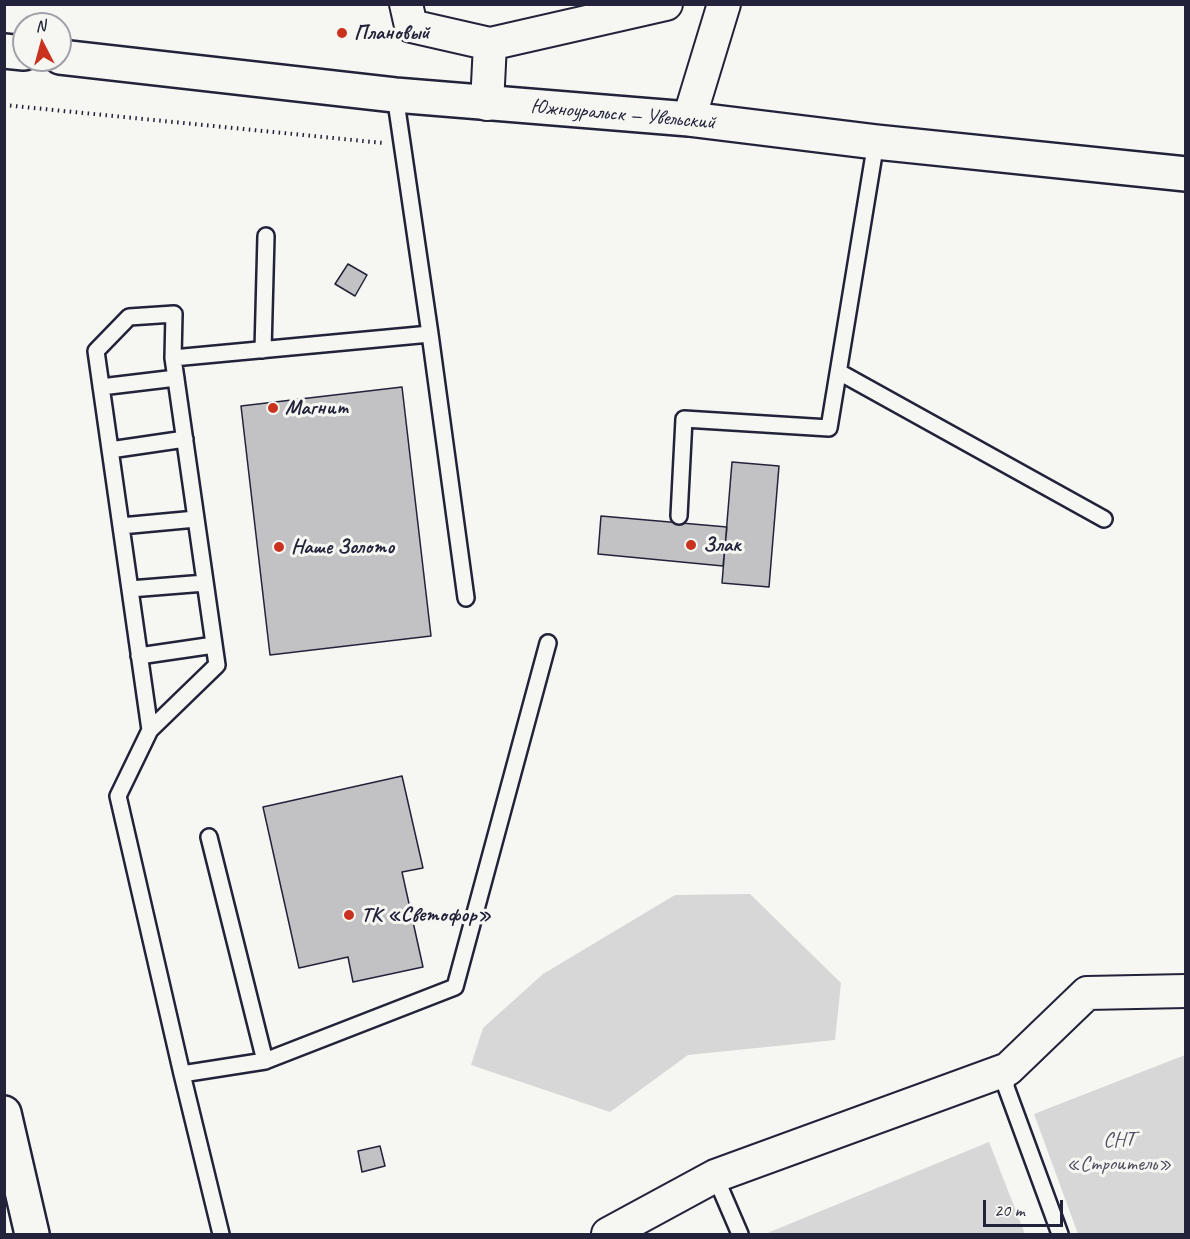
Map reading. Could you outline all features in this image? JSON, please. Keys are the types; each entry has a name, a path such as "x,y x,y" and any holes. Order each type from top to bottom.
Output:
{"main road":[{"name":"Южноуральск — Увельский","path":"72,58 395,95 688,119 876,142 1185,174"},
{"path":"4,1113 32,1234"}],"street":[{"path":"408,15 490,44 666,4"},
{"path":"688,119 724,4"},
{"path":"487,104 490,44"},
{"path":"608,1234 715,1176 1008,1070 1087,993 1185,991"}],"lane":[{"path":"395,95 466,598"},
{"path":"679,516 684,418 830,428 876,142"},
{"path":"263,350 266,236"},
{"path":"150,730 96,351 129,317 174,314 173,358 217,665 150,730 118,796 221,1234"},
{"path":"173,358 430,334"},
{"path":"839,372 1104,519"},
{"path":"101,387 176,378"},
{"path":"110,450 185,439"},
{"path":"121,526 196,519"},
{"path":"130,589 205,583"},
{"path":"182,1074 265,1061 455,987 548,643"},
{"path":"139,656 214,645"},
{"path":"209,837 265,1061"},
{"path":"1008,1070 1006,1087 1060,1234"},
{"path":"715,1176 740,1234"}],"path":[{"path":"4,105 402,145"}],"green space":[{"path":"750,894 841,983 835,1040 688,1055 610,1112 471,1065 483,1028 543,974 675,895"},
{"name":"СНТ «Строитель»","path":"1185,1055 1185,1234 1078,1234 1034,1114"},
{"path":"989,1142 1025,1234 765,1234"}],"building":[{"path":"348,264 367,275 355,296 335,284"},
{"path":"402,387 431,636 270,655 241,406"},
{"path":"732,462 779,466 769,587 722,583"},
{"path":"601,516 727,527 723,566 598,554"},
{"name":"ТК «Светофор»","path":"402,776 423,868 402,872 423,967 353,982 348,957 299,968 263,807"},
{"path":"380,1146 385,1166 362,1172 358,1151"}],"place":[{"name":"Плановый","path":"342,33"},
{"name":"Магнит","path":"273,408"},
{"name":"Злак","path":"691,545"},
{"name":"Наше Золото","path":"279,547"},
{"name":"ТК «Светофор»","path":"349,915"}]}
